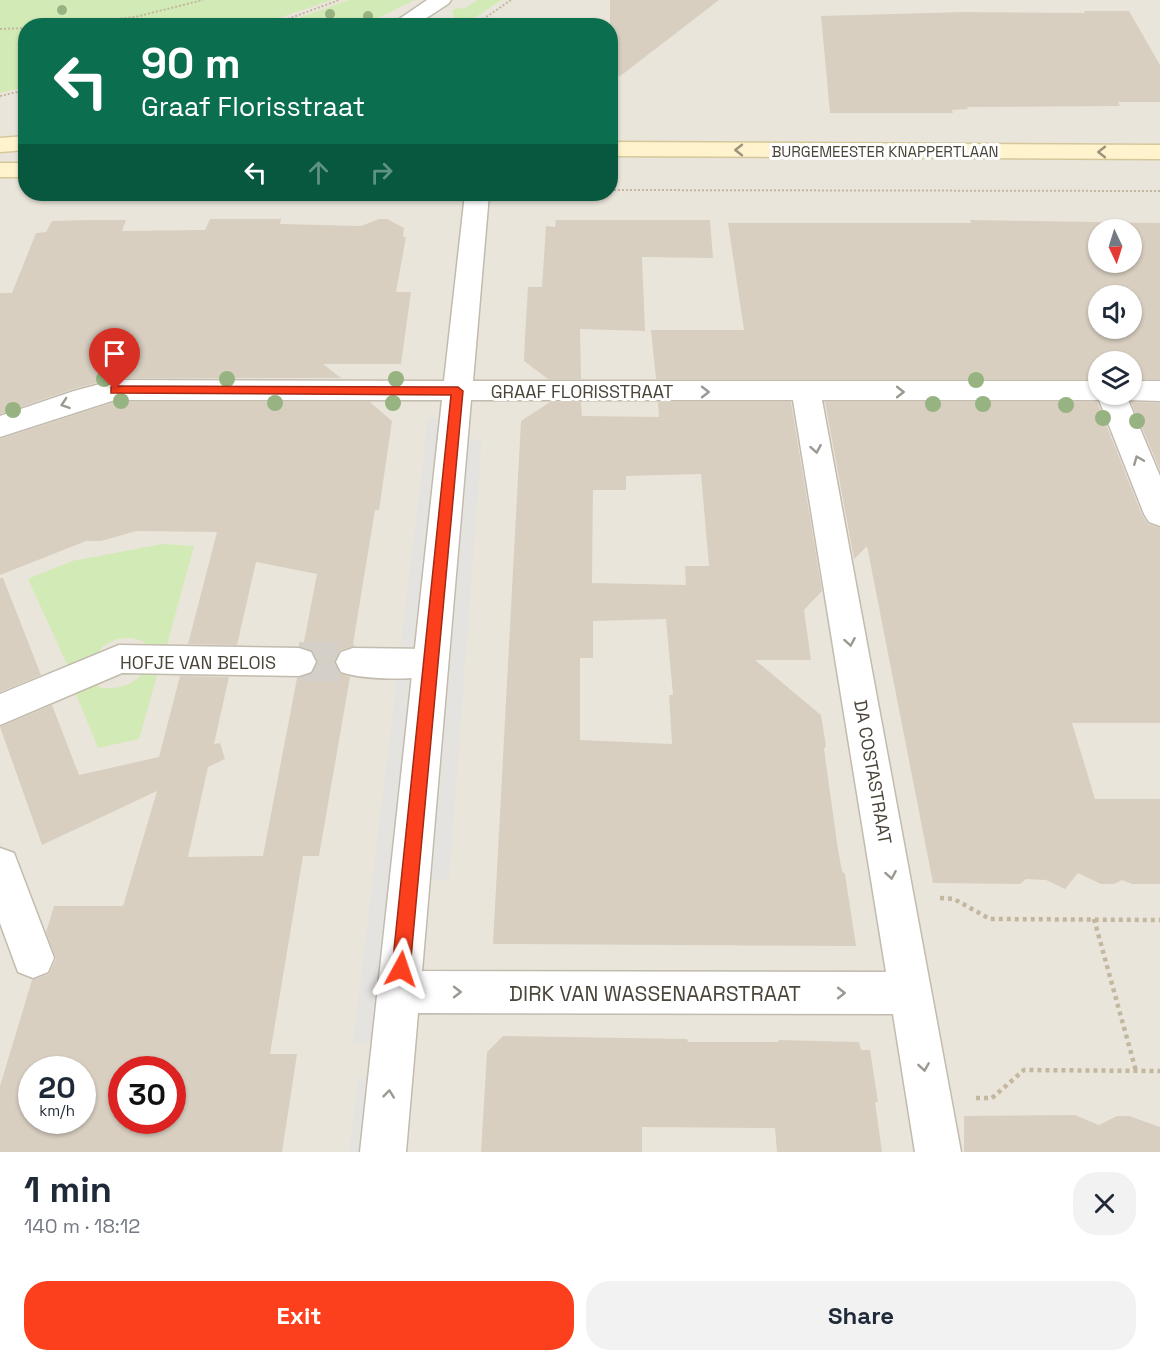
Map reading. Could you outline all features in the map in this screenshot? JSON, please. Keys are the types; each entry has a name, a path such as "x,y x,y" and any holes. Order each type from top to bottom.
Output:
{"main road":[{"path":"0,145 18,144"},
{"name":"BURGEMEESTER KNAPPERTLAAN","path":"618,149 1160,152"},
{"path":"0,170 18,170"},
{"name":"BURGEMEESTER KNAPPERTLAAN","path":"646,172 1160,174"}],"street":[{"path":"412,18 441,0"},
{"path":"383,1152 476,201"},
{"name":"GRAAF FLORISSTRAAT","path":"0,427 84,398 115,390 1088,391"},
{"path":"1142,391 1160,391"},
{"name":"DA COSTASTRAAT","path":"806,392 938,1152"},
{"path":"1115,405 1160,514"},
{"name":"HOFJE VAN BELOIS","path":"0,710 119,659 298,662"},
{"path":"353,662 430,663"},
{"path":"0,866 33,958"},
{"name":"DIRK VAN WASSENAARSTRAAT","path":"399,992 912,993"}],"path":[{"path":"130,18 203,0"},
{"path":"291,18 339,0"},
{"path":"485,18 511,0"},
{"path":"0,29 18,28"},
{"path":"0,96 18,92"},
{"path":"618,190 1160,191"},
{"path":"895,895 954,899 990,919 1160,920"},
{"path":"1094,920 1136,1071"},
{"path":"929,1098 992,1098 1024,1070 1160,1071"}],"shaded area":[{"path":"0,0 1160,0 1160,1152 0,1152"},
{"path":"428,418 440,418 370,1043 353,1043"},
{"path":"469,439 482,439 449,881 432,880"},
{"path":"358,1077 376,1077 368,1152 349,1152"}],"green space":[{"path":"0,0 332,0 279,18 18,18 18,89 0,93"},
{"path":"349,0 415,0 378,18 298,18"},
{"path":"478,0 502,0 474,18 454,18 452,11 454,9 465,8"},
{"path":"163,544 194,546 165,652 149,651 143,641 131,638 117,639 103,646 86,668 71,673 28,579 72,561"},
{"path":"146,667 159,668 139,739 98,748 74,689 92,681 101,688 122,687 138,678"}],"building":[{"path":"610,0 719,0 619,77 618,18 610,18"},
{"path":"1084,11 1129,11 1160,65 1160,102 1118,102 1120,106 967,107 968,109 952,110 953,113 830,113 821,16 964,12 1085,13"},
{"path":"210,219 281,219 280,224 361,226 379,219 387,219 404,228 403,237 406,237 396,292 411,292 401,364 323,364 341,378 115,378 73,389 0,414 0,293 12,293 36,233 46,232 52,221 126,220 122,231 205,230"},
{"path":"556,220 710,220 713,258 642,257 645,331 580,329 581,379 548,379 524,361 525,337 528,287 542,287 546,226 555,227"},
{"path":"970,220 1088,222 1088,273 1142,273 1142,223 1160,223 1160,379 1142,379 1142,351 1088,351 1088,379 656,379 651,330 744,330 728,223 971,223"},
{"path":"115,402 370,402 392,421 379,510 375,510 353,644 355,646 340,650 334,661 339,673 350,677 319,856 303,856 270,1054 297,1054 282,1152 0,1152 0,1086 32,980 49,974 56,959 46,932 54,906 123,906 157,791 42,845 0,727 52,705 79,775 159,757 180,676 229,677 214,744 220,743 225,759 208,767 188,857 263,856 297,678 312,674 318,663 313,651 303,647 317,574 256,562 237,645 188,644 217,532 136,531 101,541 86,541 0,575 0,439"},
{"path":"550,402 581,402 582,416 659,417 658,402 791,402 822,591 804,610 811,660 755,660 821,715 838,850 842,871 845,874 856,946 493,944 521,421","holes":["701,474 709,566 685,566 686,585 592,583 593,490 626,490 626,476","666,619 673,695 669,695 672,744 580,740 580,658 593,658 593,621"]},
{"path":"825,402 1088,402 1088,405 1098,405 1142,515 1148,524 1160,528 1160,723 1072,723 1095,799 1160,799 1160,884 1132,884 1122,880 1114,884 1101,884 1078,873 1065,889 1046,880 1026,879 1020,884 933,883 867,546 854,559"},
{"path":"1142,402 1160,403 1160,470 1132,405 1142,405"},
{"path":"0,578 3,578 41,675 0,692"},
{"path":"503,1036 687,1039 688,1042 779,1042 778,1040 859,1042 861,1050 870,1050 878,1102 875,1102 882,1152 777,1152 775,1128 642,1127 642,1152 481,1152 487,1052"},
{"path":"1075,1115 1099,1125 1117,1116 1129,1116 1160,1127 1160,1152 964,1152 964,1116"}],"tunnel":[{"path":"299,662 353,662"}],"route":[{"path":"115,390 458,391 401,969"}]}
